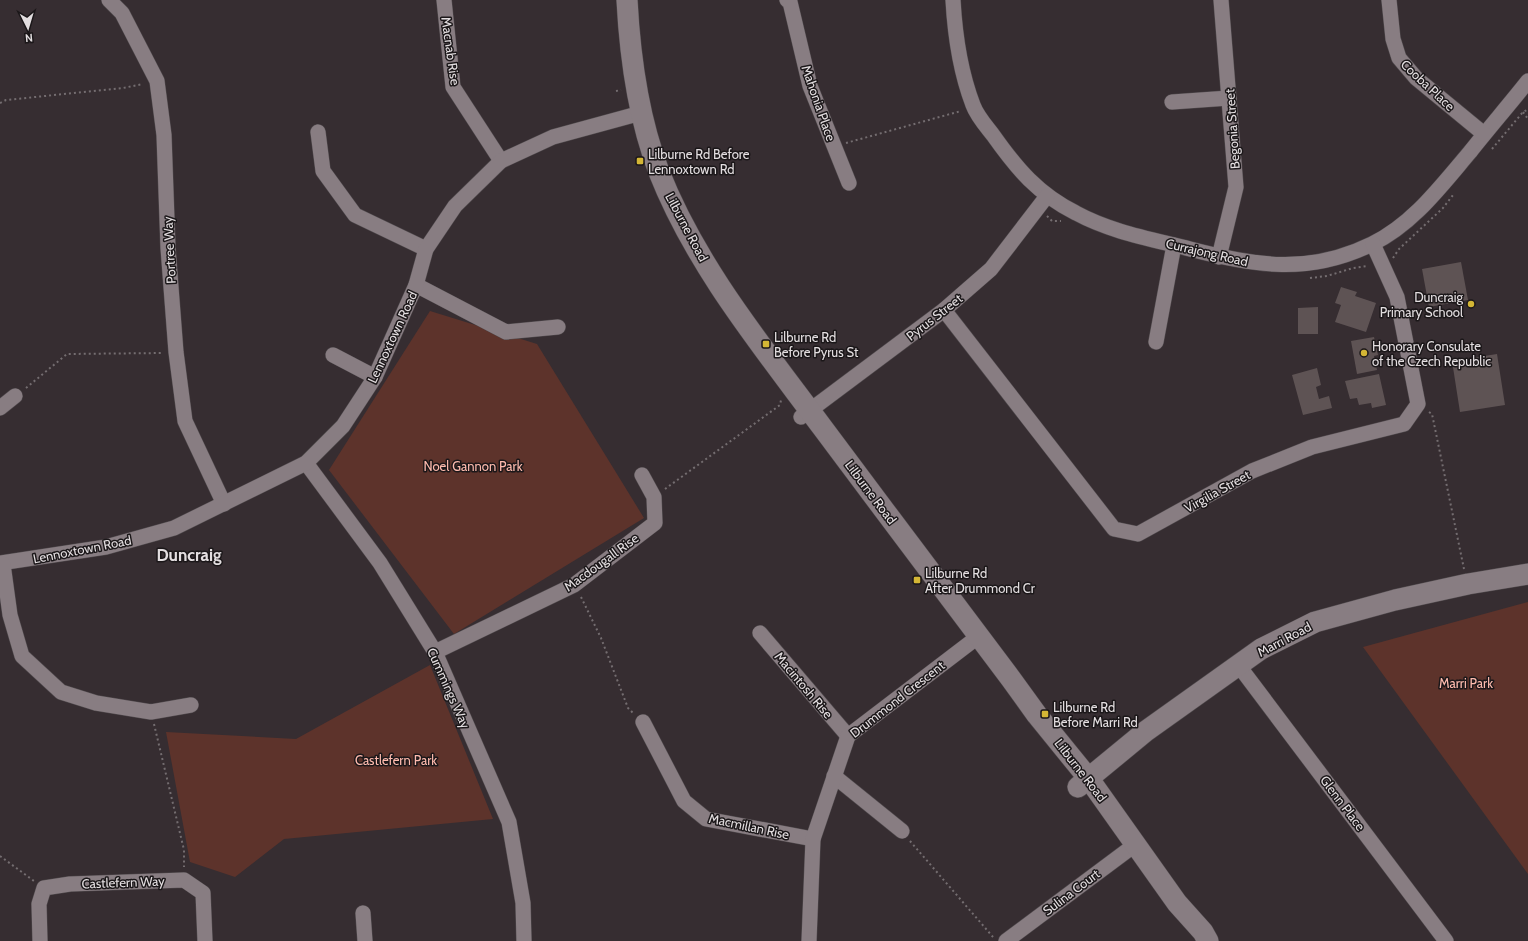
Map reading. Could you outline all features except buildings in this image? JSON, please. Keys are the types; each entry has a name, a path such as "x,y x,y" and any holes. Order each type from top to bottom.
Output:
{"street":[{"name":"Portree Way","path":"109,0 122,13 157,81 164,135 168,248 176,352 185,421 224,504"},
{"name":"Macnab Rise","path":"444,0 453,87 501,162"},
{"path":"614,0 621,0"},
{"name":"Lilburne Road","path":"614,0 623,71 636,114"},
{"name":"Lilburne Road","path":"627,0 636,114 641,152 652,183 671,225 706,282 729,318 806,414 974,640 1131,847 1203,932 1208,941"},
{"name":"Mahonia Place","path":"787,0 790,2 810,86 849,183"},
{"name":"Currajong Road","path":"953,0 955,27 962,71 974,108 1009,157 1025,176 1046,196 1076,214 1108,227 1219,257 1250,263 1286,266 1314,263 1344,256 1373,244 1398,228 1423,206 1528,81"},
{"name":"Begonia Street","path":"1219,257 1236,187 1221,0"},
{"name":"Cooba Place","path":"1389,0 1393,39 1399,58 1416,78 1484,134"},
{"path":"1172,102 1229,98"},
{"name":"Lennoxtown Road","path":"2,564 106,547 174,528 306,463 343,426 375,377 416,285 426,249 455,206 501,162 553,137 636,114"},
{"path":"318,132 323,171 355,215 426,249"},
{"name":"Pyrus Street","path":"806,414 944,310 991,269 1046,196"},
{"path":"1373,244 1397,297 1418,404"},
{"path":"1156,342 1174,245"},
{"path":"416,285 506,332 558,327"},
{"name":"Virgilia Street","path":"944,310 1114,529 1126,532 1138,534 1252,471 1312,447 1404,424 1418,404"},
{"path":"332,354 375,377"},
{"path":"0,408 15,396"},
{"name":"Cummings Way","path":"306,463 380,563 434,652 509,822 523,903 524,941"},
{"name":"Macdougall Rise","path":"434,652 574,585 655,523 654,497 642,475"},
{"path":"2,564 10,615 22,656 60,692 96,704 151,712 192,705"},
{"name":"Marri Road","path":"1083,783 1146,731 1261,649 1315,622 1395,600 1468,584 1528,574"},
{"name":"Macintosh Rise","path":"760,633 848,736"},
{"name":"Drummond Crescent","path":"809,941 813,839 848,736 974,640"},
{"name":"Glenn Place","path":"1239,666 1446,941"},
{"name":"Macmillan Rise","path":"643,722 684,801 706,819 813,839"},
{"path":"834,776 902,832"},
{"name":"Lilburne Road","path":"1131,847 1194,941"},
{"name":"Sulina Court","path":"1006,941 1131,847"},
{"name":"Castlefern Way","path":"44,888 70,884 184,880 203,893 205,941"},
{"path":"40,941 39,904 44,888"},
{"path":"364,912 365,941"}],"path":[{"path":"0,103 6,100 123,88 157,81"},
{"path":"834,146 974,108"},
{"path":"1489,152 1528,108"},
{"path":"1307,278 1327,276 1394,258 1399,249 1443,208 1456,191"},
{"path":"1037,209 1052,221 1066,221"},
{"path":"15,396 67,354 176,352"},
{"path":"1418,404 1432,414 1464,570"},
{"path":"654,497 780,405"},
{"path":"574,585 601,638 628,708 643,722"},
{"path":"151,712 184,850 184,880"},
{"path":"902,832 997,941"},
{"path":"0,856 44,888"}],"green space":[{"name":"Noel Gannon Park","path":"430,311 537,344 644,518 454,634 329,470"},
{"name":"Marri Park","path":"1528,602 1528,874 1363,647"},
{"name":"Castlefern Park","path":"430,665 493,819 284,839 235,877 190,862 166,732 296,739"}],"place":[{"name":"Lilburne Rd Before Lennoxtown Rd","path":"640,161"},
{"name":"Duncraig Primary School","path":"1471,304"},
{"name":"Lilburne Rd Before Pyrus St","path":"766,344"},
{"name":"Honorary Consulate of the Czech Republic","path":"1364,353"},
{"name":"Lilburne Rd After Drummond Cr","path":"917,580"},
{"name":"Lilburne Rd Before Marri Rd","path":"1045,714"}],"district":[{"name":"Duncraig","path":"189,555"}]}
